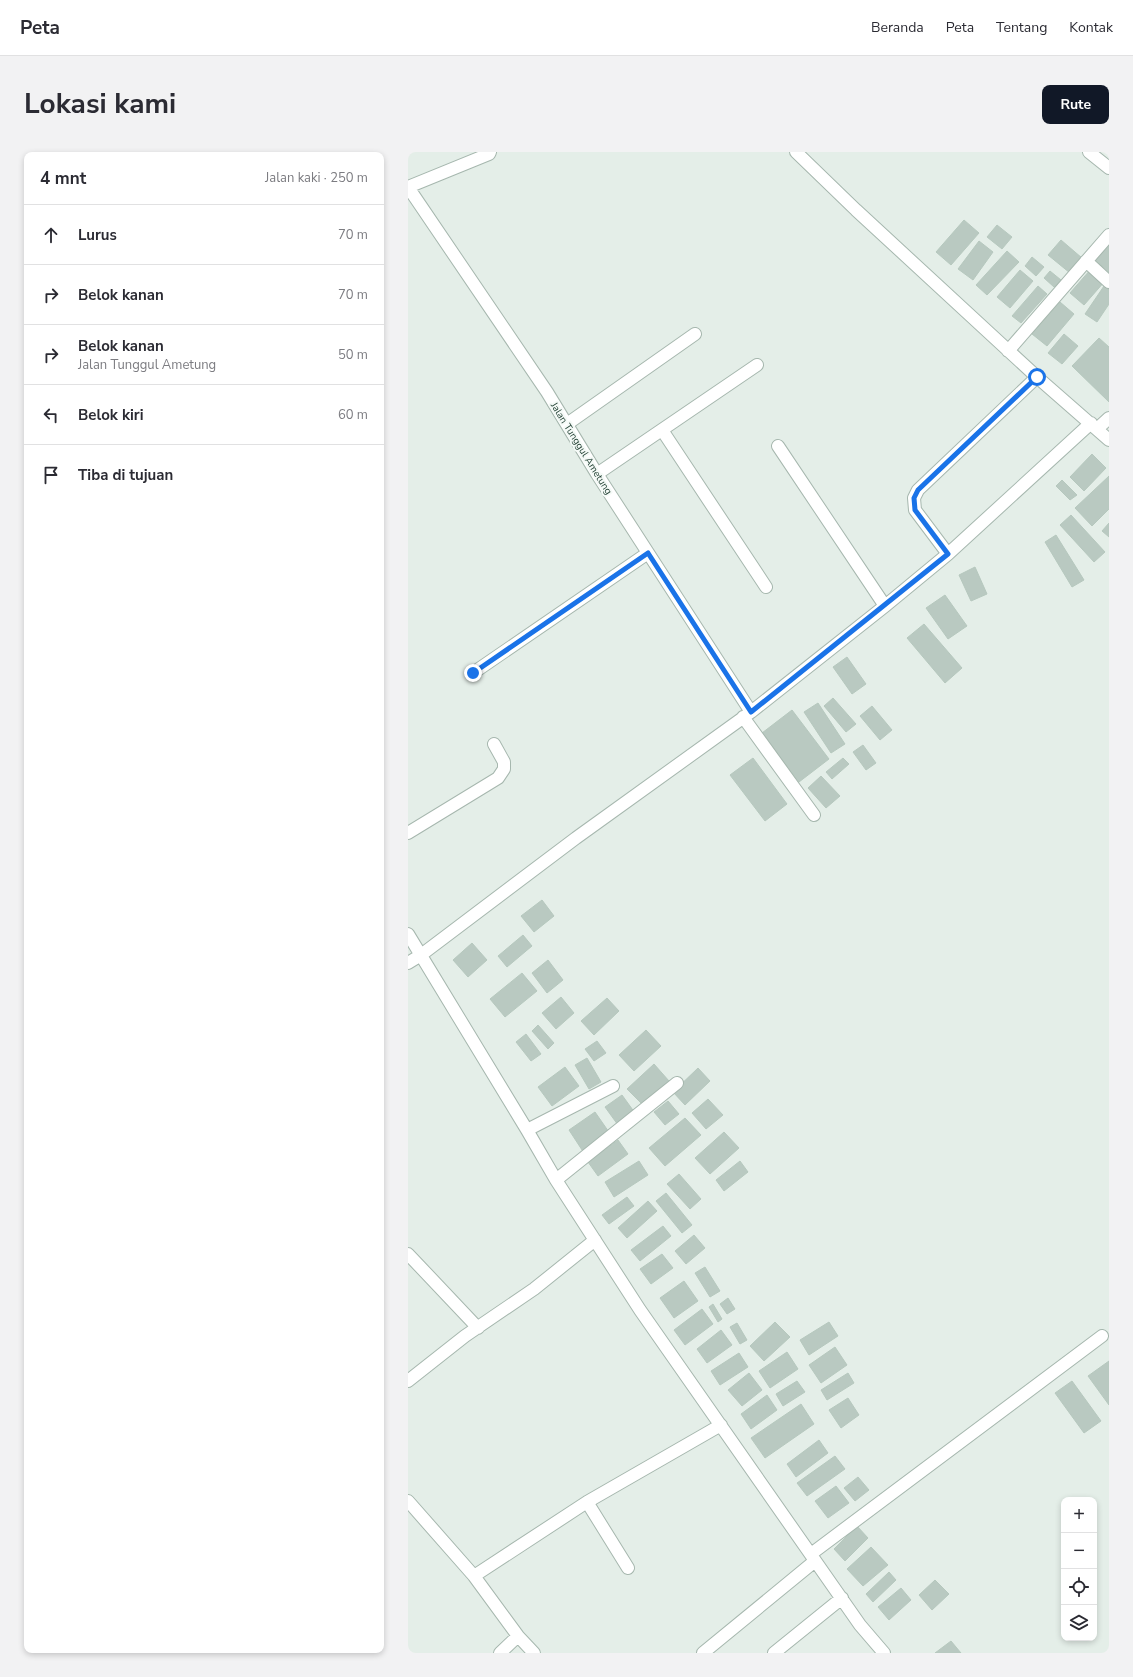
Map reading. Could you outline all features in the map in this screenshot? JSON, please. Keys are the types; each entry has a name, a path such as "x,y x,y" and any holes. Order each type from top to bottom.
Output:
{"street":[{"path":"408,187 489,154 490,152"},
{"path":"796,152 856,210 1008,351 1109,440"},
{"path":"1089,152 1109,168"},
{"name":"Jalan Tunggul Ametung","path":"408,187 547,392 747,714 814,815"},
{"path":"1008,351 1109,235"},
{"path":"1086,261 1109,282"},
{"path":"567,424 695,334"},
{"path":"597,474 757,365"},
{"path":"948,554 915,510 914,498 918,490 1037,377"},
{"path":"408,963 421,955 576,838 747,714 885,606 948,554 1094,426 1109,418"},
{"path":"662,430 766,586"},
{"path":"778,446 885,606"},
{"path":"473,673 648,553"},
{"path":"408,833 498,778 504,769 504,762 494,744"},
{"path":"408,934 528,1130 556,1180 640,1310 860,1625 884,1653"},
{"path":"556,1180 677,1083"},
{"path":"528,1130 613,1086"},
{"path":"408,1381 478,1328 534,1289 595,1240"},
{"path":"408,1254 478,1328"},
{"path":"703,1653 813,1558 1102,1336"},
{"path":"474,1576 587,1502 721,1425"},
{"path":"408,1501 474,1576 518,1636 534,1653"},
{"path":"587,1502 628,1568"},
{"path":"774,1653 842,1598"},
{"path":"500,1653 518,1636"}],"building":[{"path":"964,220 979,233 951,265 936,252"},
{"path":"997,225 1012,237 1002,249 987,237"},
{"path":"1061,240 1082,258 1070,273 1048,255"},
{"path":"979,241 993,252 973,280 958,269"},
{"path":"1109,242 1109,272 1094,259"},
{"path":"1007,251 1019,262 987,295 976,285"},
{"path":"1032,257 1044,267 1036,276 1025,266"},
{"path":"1091,269 1105,281 1084,305 1070,293"},
{"path":"1020,270 1033,281 1010,308 997,297"},
{"path":"1050,271 1061,280 1054,287 1044,278"},
{"path":"1038,286 1047,294 1021,323 1012,316"},
{"path":"1104,286 1109,289 1109,304 1097,322 1085,314"},
{"path":"1060,302 1074,314 1047,346 1032,334"},
{"path":"1064,334 1078,346 1062,364 1048,353"},
{"path":"1099,338 1109,347 1109,402 1072,366"},
{"path":"1092,454 1106,468 1084,491 1070,477"},
{"path":"1109,476 1109,509 1092,526 1075,508"},
{"path":"1062,480 1077,495 1070,500 1056,486"},
{"path":"1071,515 1105,552 1094,562 1060,525"},
{"path":"1109,523 1109,537 1102,531"},
{"path":"1056,535 1084,580 1072,587 1045,542"},
{"path":"975,567 987,594 971,601 959,575"},
{"path":"945,595 967,626 948,639 926,608"},
{"path":"924,624 962,668 945,683 907,638"},
{"path":"847,657 866,684 852,694 833,667"},
{"path":"833,698 856,724 846,732 824,706"},
{"path":"818,703 845,744 831,753 804,712"},
{"path":"872,706 892,730 880,740 860,716"},
{"path":"792,710 829,759 799,782 762,733"},
{"path":"863,745 876,763 866,770 853,752"},
{"path":"753,758 787,804 765,821 730,775"},
{"path":"843,758 849,764 832,779 826,772"},
{"path":"821,776 840,796 826,808 808,788"},
{"path":"542,900 554,916 534,932 521,916"},
{"path":"523,935 532,946 507,967 498,956"},
{"path":"472,943 487,960 468,977 453,960"},
{"path":"548,960 563,980 547,993 532,973"},
{"path":"522,973 537,991 505,1017 490,999"},
{"path":"561,997 574,1013 556,1029 542,1013"},
{"path":"607,998 619,1011 594,1035 581,1021"},
{"path":"538,1025 554,1043 548,1049 532,1031"},
{"path":"646,1030 661,1046 634,1071 619,1055"},
{"path":"526,1034 541,1054 531,1061 516,1042"},
{"path":"597,1041 606,1053 594,1061 585,1049"},
{"path":"587,1058 601,1082 589,1089 575,1065"},
{"path":"654,1064 669,1081 643,1105 627,1089"},
{"path":"565,1067 579,1086 552,1106 538,1087"},
{"path":"698,1068 710,1081 685,1105 673,1092"},
{"path":"622,1095 635,1113 618,1125 605,1107"},
{"path":"708,1099 723,1115 706,1129 692,1113"},
{"path":"668,1101 679,1114 665,1125 654,1112"},
{"path":"595,1112 611,1135 584,1153 569,1130"},
{"path":"685,1118 701,1135 665,1166 649,1148"},
{"path":"724,1132 739,1148 710,1174 695,1158"},
{"path":"618,1140 628,1154 598,1176 588,1162"},
{"path":"639,1161 648,1175 614,1197 605,1182"},
{"path":"740,1161 748,1172 724,1191 716,1180"},
{"path":"679,1174 701,1199 690,1209 667,1184"},
{"path":"666,1193 692,1225 682,1233 656,1201"},
{"path":"627,1197 634,1206 609,1224 602,1215"},
{"path":"648,1201 657,1211 627,1238 618,1228"},
{"path":"663,1226 671,1236 640,1261 631,1250"},
{"path":"694,1235 705,1248 686,1264 675,1251"},
{"path":"662,1254 673,1268 651,1284 640,1269"},
{"path":"705,1267 720,1291 710,1297 695,1273"},
{"path":"684,1281 698,1301 674,1318 660,1298"},
{"path":"728,1298 735,1309 727,1314 720,1304"},
{"path":"713,1304 722,1319 718,1322 709,1307"},
{"path":"702,1309 713,1324 685,1345 674,1330"},
{"path":"775,1322 790,1337 764,1361 750,1346"},
{"path":"829,1322 838,1336 809,1355 800,1340"},
{"path":"737,1323 747,1340 740,1344 730,1327"},
{"path":"721,1330 732,1345 707,1363 697,1349"},
{"path":"835,1347 847,1365 821,1383 809,1365"},
{"path":"787,1352 798,1369 770,1388 759,1371"},
{"path":"739,1353 748,1367 720,1385 711,1371"},
{"path":"1109,1361 1109,1405 1088,1376"},
{"path":"749,1373 762,1390 742,1406 728,1390"},
{"path":"848,1373 854,1383 827,1400 821,1390"},
{"path":"797,1381 805,1392 783,1406 776,1394"},
{"path":"1072,1381 1101,1421 1084,1433 1055,1393"},
{"path":"767,1395 777,1410 751,1429 741,1414"},
{"path":"848,1398 859,1415 841,1428 829,1410"},
{"path":"801,1404 814,1424 765,1458 751,1438"},
{"path":"819,1440 828,1453 796,1477 787,1464"},
{"path":"835,1456 845,1469 807,1496 797,1483"},
{"path":"858,1477 869,1490 855,1501 844,1488"},
{"path":"836,1486 849,1503 828,1518 815,1501"},
{"path":"857,1526 868,1538 845,1561 834,1549"},
{"path":"871,1547 888,1565 863,1586 847,1569"},
{"path":"889,1572 896,1580 873,1602 866,1594"},
{"path":"935,1580 949,1594 932,1610 919,1595"},
{"path":"901,1588 911,1600 889,1620 878,1607"},
{"path":"951,1641 961,1653 935,1653"}],"route":[{"path":"473,673 648,553 751,712 948,554 915,510 914,498 918,490 1037,377"}]}
